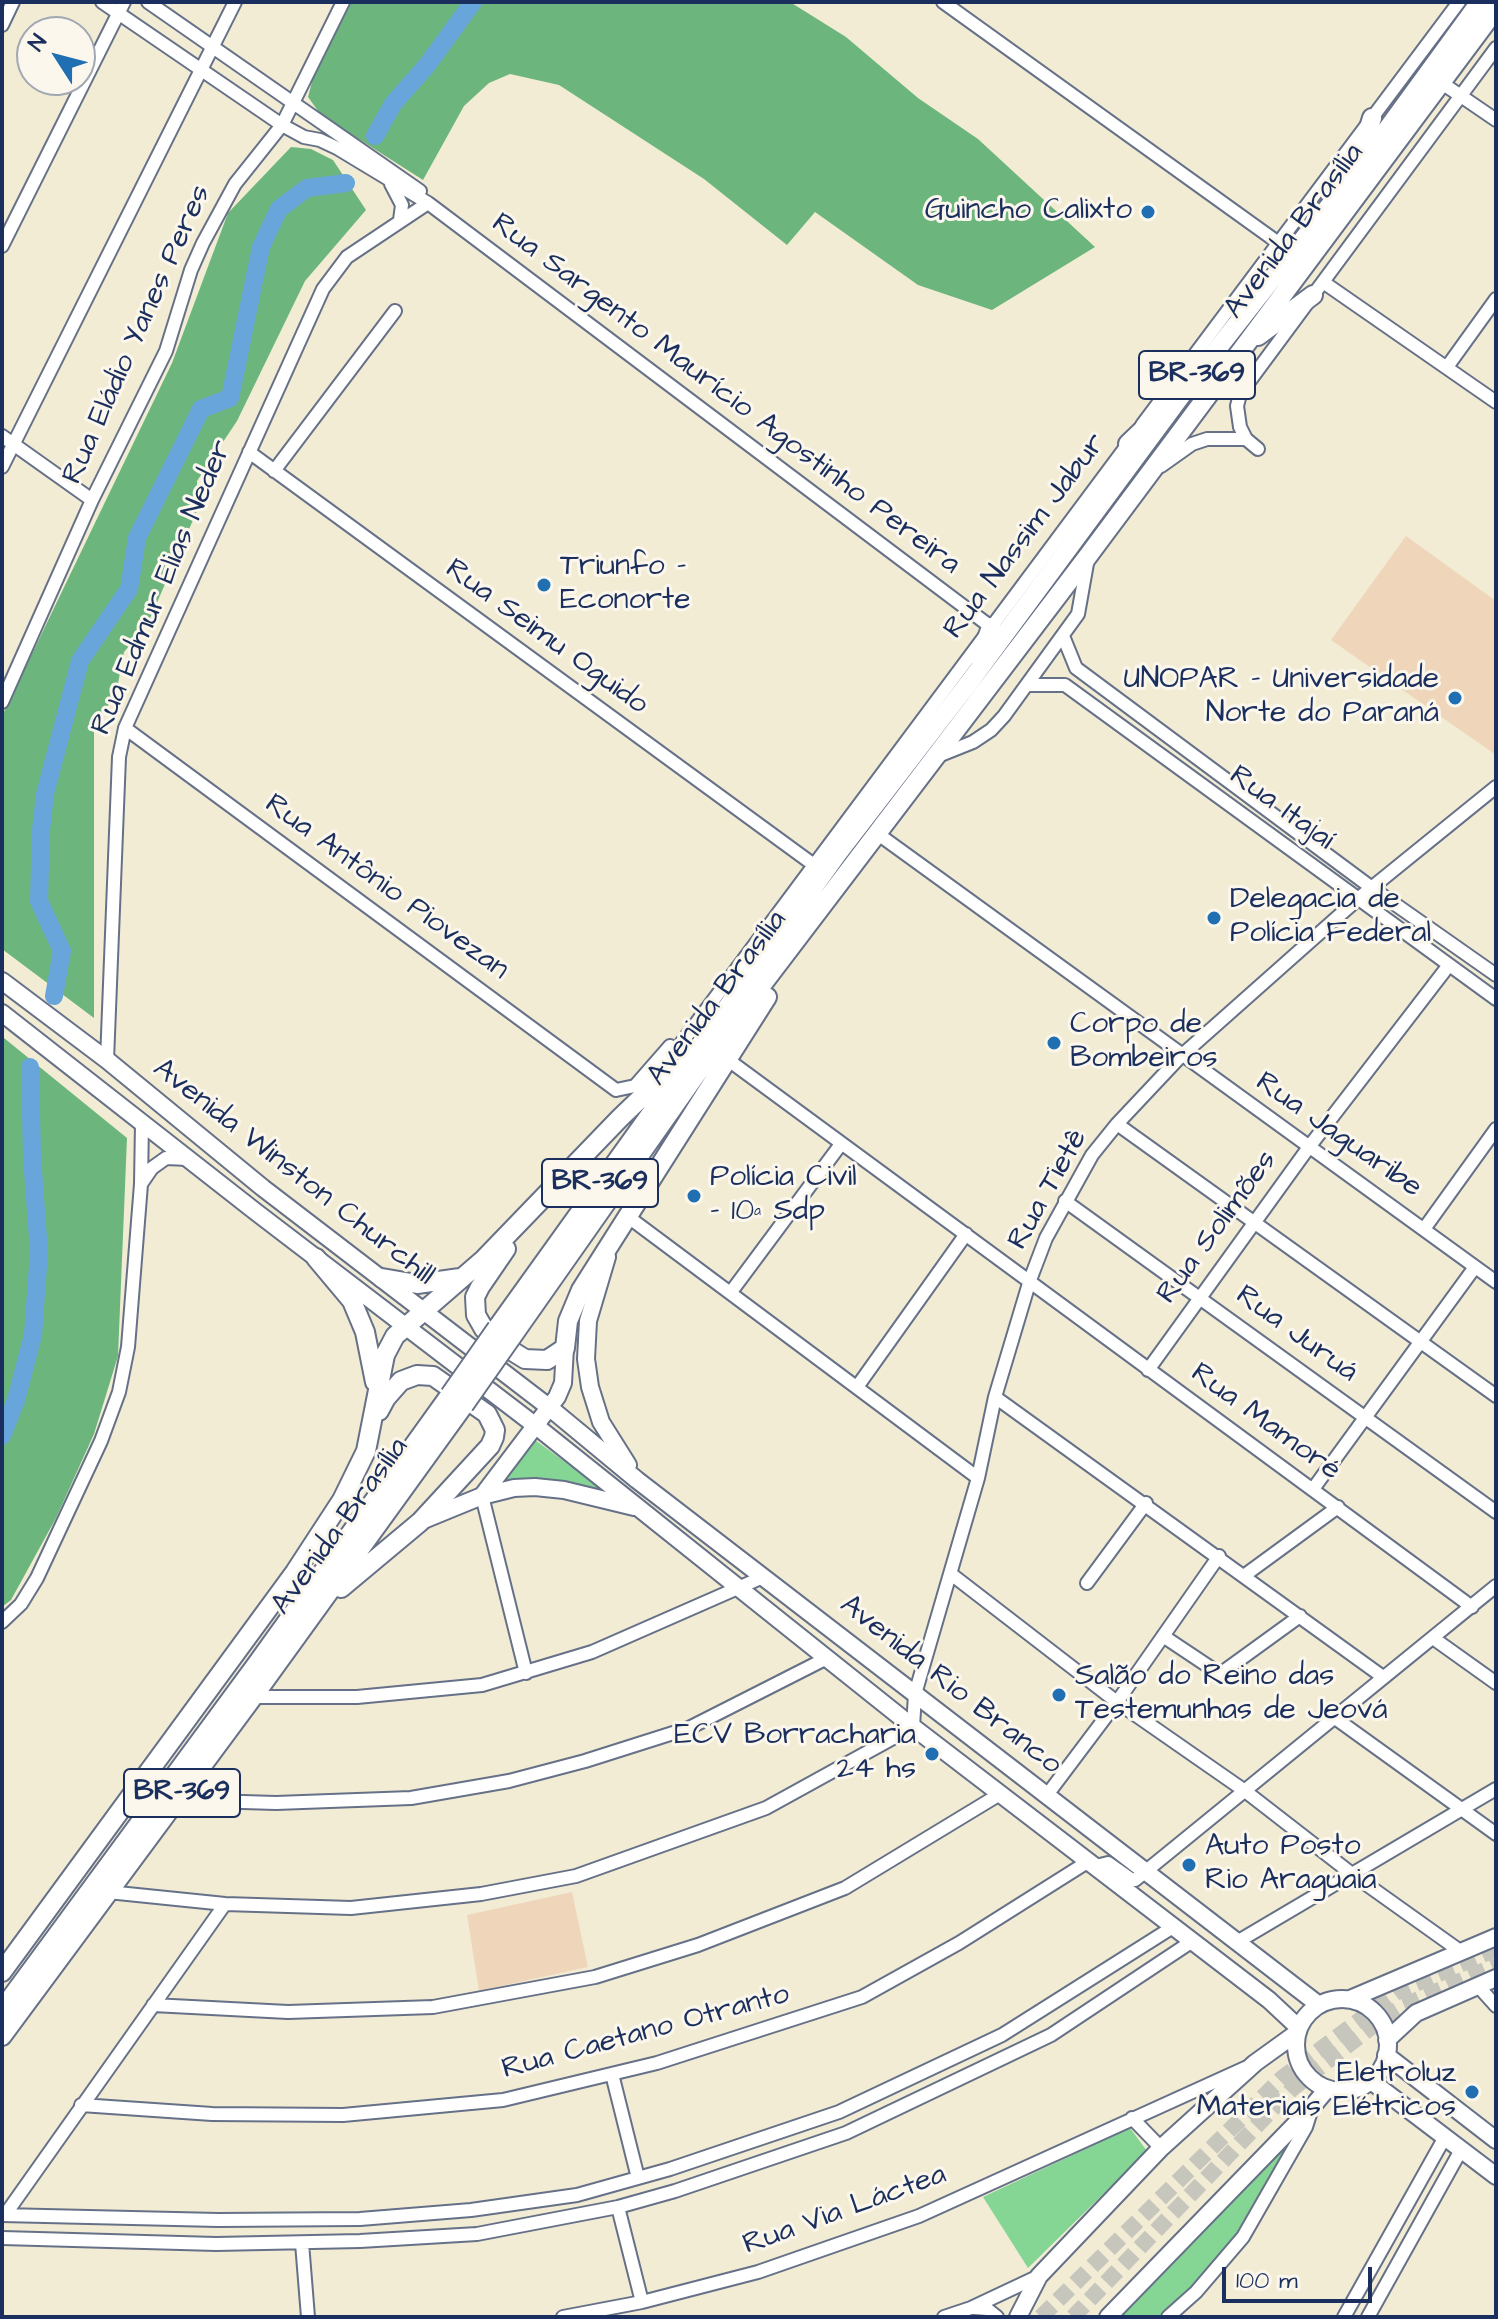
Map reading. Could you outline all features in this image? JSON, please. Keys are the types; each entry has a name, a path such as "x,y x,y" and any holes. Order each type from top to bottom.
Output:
{"highway":[{"name":"Avenida Brasília","path":"2,2036 314,1613 704,1038 838,853 971,680 1189,385 1356,172 1480,2"},
{"name":"Avenida Brasília","path":"504,1333 1238,353 1428,74 1496,9"},
{"path":"1356,172 1372,118"},
{"path":"1238,353 1318,288"},
{"path":"1128,444 1189,385"},
{"path":"971,680 991,627"},
{"path":"536,1205 480,1287 475,1297 476,1315 484,1329 525,1359 547,1360 565,1348 573,1304 825,903"},
{"path":"2,1972 295,1572 342,1500 366,1451 385,1355 395,1336 463,1278 620,1118 704,1038"},
{"path":"316,1258 352,1301 365,1332 373,1366 376,1403"},
{"path":"382,1278 417,1284 463,1278"},
{"path":"314,1613 420,1522 490,1446 495,1430 481,1408 442,1380 424,1374 409,1378 394,1388 372,1424"},
{"name":"Avenida Brasília","path":"2,2010 256,1665 457,1400"},
{"path":"176,1733 256,1665"}],"main road":[{"name":"Avenida Winston Churchill","path":"2,981 107,1060 263,1188 550,1408"},
{"name":"Avenida Winston Churchill","path":"2,1013 536,1426"},
{"path":"624,1220 592,1305 586,1359 590,1387 601,1422 637,1480"},
{"path":"482,1496 550,1408 563,1383 565,1348"},
{"name":"Avenida Rio Branco","path":"550,1408 637,1480 1319,2005"},
{"name":"Avenida Rio Branco","path":"536,1426 913,1727 1269,2000 1298,2030"},
{"path":"420,1522 482,1496 514,1488 535,1487 585,1494 639,1508"},
{"path":"1018,2317 1039,2276 1161,2148 1255,2063 1298,2030 1307,2015 1319,2005 1350,1999 1496,1937"},
{"path":"1298,2030 1297,2057 1303,2071 1313,2082 1327,2089 1357,2089 1371,2081 1381,2069 1387,2048 1416,2013 1496,1978"},
{"path":"1350,1999 1375,2013 1383,2025 1387,2048 1496,2140"},
{"path":"1371,2081 1496,2176"},
{"path":"1108,2317 1327,2089"}],"street":[{"path":"2,25 13,2"},
{"path":"102,2 121,8 282,125 304,137 337,148 428,203"},
{"path":"148,2 424,194 428,203"},
{"path":"2,467 235,2"},
{"name":"Rua Eládio Yanes Peres","path":"2,702 92,500 166,351 191,270 203,243 235,184 282,125 343,2"},
{"path":"943,2 1280,244"},
{"name":"Rua Nassim Jabur","path":"635,1104 1372,118 1428,74 1459,2"},
{"path":"2,246 121,8"},
{"path":"1258,449 1246,439 1237,416 1240,394 1496,48"},
{"path":"1428,74 1496,120"},
{"path":"390,181 402,205 400,220"},
{"name":"Rua Edmur Elias Neder","path":"107,1060 119,757 125,728 331,274 347,257 428,203"},
{"name":"Rua Sargento Maurício Agostinho Pereira","path":"428,203 991,627"},
{"path":"1318,288 1447,367 1496,402"},
{"path":"1447,367 1496,299"},
{"path":"274,471 395,311"},
{"path":"2,436 92,500"},
{"path":"1145,477 1192,444 1218,438 1246,439"},
{"name":"Rua Seimu Oguido","path":"249,452 814,865"},
{"path":"935,757 973,742 991,730 1027,685 1078,614 1088,556"},
{"path":"1027,685 1065,685 1076,668 1063,636"},
{"name":"Rua Itajaí","path":"1076,668 1372,888 1496,975"},
{"name":"Rua Itajaí","path":"1065,685 1496,999"},
{"name":"Rua Antônio Piovezan","path":"125,728 616,1090"},
{"name":"Rua Tietê","path":"913,1727 915,1694 978,1478 995,1397 1030,1280 1046,1238 1092,1155 1181,1056 1359,898 1493,793"},
{"name":"Rua Jaguaribe","path":"878,834 1496,1282"},
{"name":"Rua Solimões","path":"1148,1370 1309,1147 1449,965"},
{"path":"620,1118 616,1090 635,1086 668,1047 685,1038"},
{"name":"Rua Mamoré","path":"727,1059 1472,1607"},
{"path":"2,1622 21,1604 37,1578 101,1441 119,1392 128,1347 141,1184 142,1123"},
{"path":"1117,1124 1496,1396"},
{"path":"1424,1229 1496,1129"},
{"path":"731,1292 841,1144"},
{"path":"141,1184 152,1168 166,1158 188,1159"},
{"name":"Rua Juruá","path":"1065,1201 1496,1512"},
{"path":"624,1220 731,1292 978,1478"},
{"path":"857,1387 966,1234"},
{"path":"1313,1489 1475,1267"},
{"path":"995,1397 1146,1503 1383,1677"},
{"path":"482,1496 526,1673"},
{"path":"1087,1583 1146,1503"},
{"path":"1245,1575 1338,1507"},
{"path":"1047,1795 1117,1702 1219,1556"},
{"path":"951,1574 1117,1702 1245,1791 1352,1874 1460,1951"},
{"path":"253,1697 357,1697 482,1685 592,1652 763,1577"},
{"path":"1092,1864 1108,1863 1133,1881 1496,1586"},
{"path":"1163,1636 1220,1674 1300,1616"},
{"path":"1433,1638 1496,1683"},
{"path":"176,1800 276,1803 411,1798 509,1781 689,1728 827,1658"},
{"path":"1335,1718 1496,1834"},
{"path":"108,1892 225,1904 351,1908 481,1894 576,1876 766,1808 913,1727"},
{"path":"1237,1942 1496,1789"},
{"path":"153,2005 288,2012 433,2007 595,1977 698,1945 845,1888 1000,1794"},
{"name":"Rua Caetano Otranto","path":"81,2105 212,2114 343,2115 503,2100 657,2063 862,1997 1092,1864"},
{"path":"3,2215 225,1904"},
{"path":"3,2215 218,2220 360,2219 471,2210 577,2195 670,2169 839,2112 1002,2035 1173,1927"},
{"path":"2,2238 216,2244 360,2241 477,2234 618,2207 846,2133 1051,2035 1191,1942"},
{"path":"1478,1986 1496,2006"},
{"path":"1002,2035 1011,2056"},
{"name":"Rua Via Láctea","path":"563,2317 642,2302 758,2272 919,2216 1255,2063"},
{"path":"612,2074 638,2178"},
{"path":"1168,2317 1196,2292 1243,2237 1306,2127 1312,2107"},
{"path":"839,2112 846,2133"},
{"path":"1132,2118 1161,2148"},
{"path":"1344,2317 1445,2137"},
{"path":"1368,2317 1461,2150"},
{"path":"670,2169 675,2191"},
{"path":"577,2195 581,2216"},
{"path":"618,2207 642,2302"},
{"path":"50,2241 51,2216"},
{"path":"360,2219 360,2241"},
{"path":"216,2244 218,2220"},
{"path":"302,2243 308,2317"},
{"path":"1380,2254 1398,2264"},
{"path":"944,2317 971,2308 1039,2276"},
{"path":"971,2308 987,2309 997,2317"}],"shaded area":[{"name":"UNOPAR - Universidade Norte do Paraná","path":"1406,536 1496,601 1496,755 1331,640"},
{"path":"572,1892 588,1967 479,1991 467,1915"}],"green space":[{"path":"350,2 790,2 846,37 918,98 978,139 1095,247 992,310 918,285 815,212 787,245 704,179 559,85 510,74 489,83 464,106 423,180 321,115 308,97 315,70"},
{"path":"291,147 311,149 333,160 366,210 305,281 237,421 197,481 197,511 148,623 124,652 116,694 94,725 94,1018 2,949 2,716 172,363 228,213"},
{"path":"4,1038 127,1138 118,1356 94,1434 56,1518 11,1600 2,1607 2,1071"},
{"path":"535,1440 605,1491 553,1480 494,1483"},
{"path":"1130,2128 1147,2151 1028,2268 983,2197"},
{"path":"1293,2136 1238,2237 1190,2295 1161,2317 1111,2317"}],"waterway":[{"path":"375,136 393,104 428,64 473,2"},
{"path":"54,996 62,951 39,901 41,830 45,794 80,661 129,589 137,538 201,409 230,398 261,247 279,209 307,188 346,183"},
{"path":"2,1436 16,1400 33,1335 39,1252 30,1067"}],"tunnel":[{"path":"1041,2317 1282,2078 1397,1992 1496,1949"},
{"path":"1073,2317 1292,2089 1403,2006 1496,1965"}],"place":[{"name":"Guincho Calixto","path":"1148,212"},
{"name":"Triunfo - Econorte","path":"544,585"},
{"name":"UNOPAR - Universidade Norte do Paraná","path":"1455,698"},
{"name":"Delegacia de Polícia Federal","path":"1214,918"},
{"name":"Corpo de Bombeiros","path":"1054,1043"},
{"name":"Polícia Civil - 10ª Sdp","path":"694,1196"},
{"name":"Salão do Reino das Testemunhas de Jeová","path":"1059,1695"},
{"name":"ECV Borracharia 24 hs","path":"932,1754"},
{"name":"Auto Posto Rio Araguaia","path":"1189,1865"},
{"name":"Eletroluz Materiais Elétricos","path":"1472,2092"}]}
